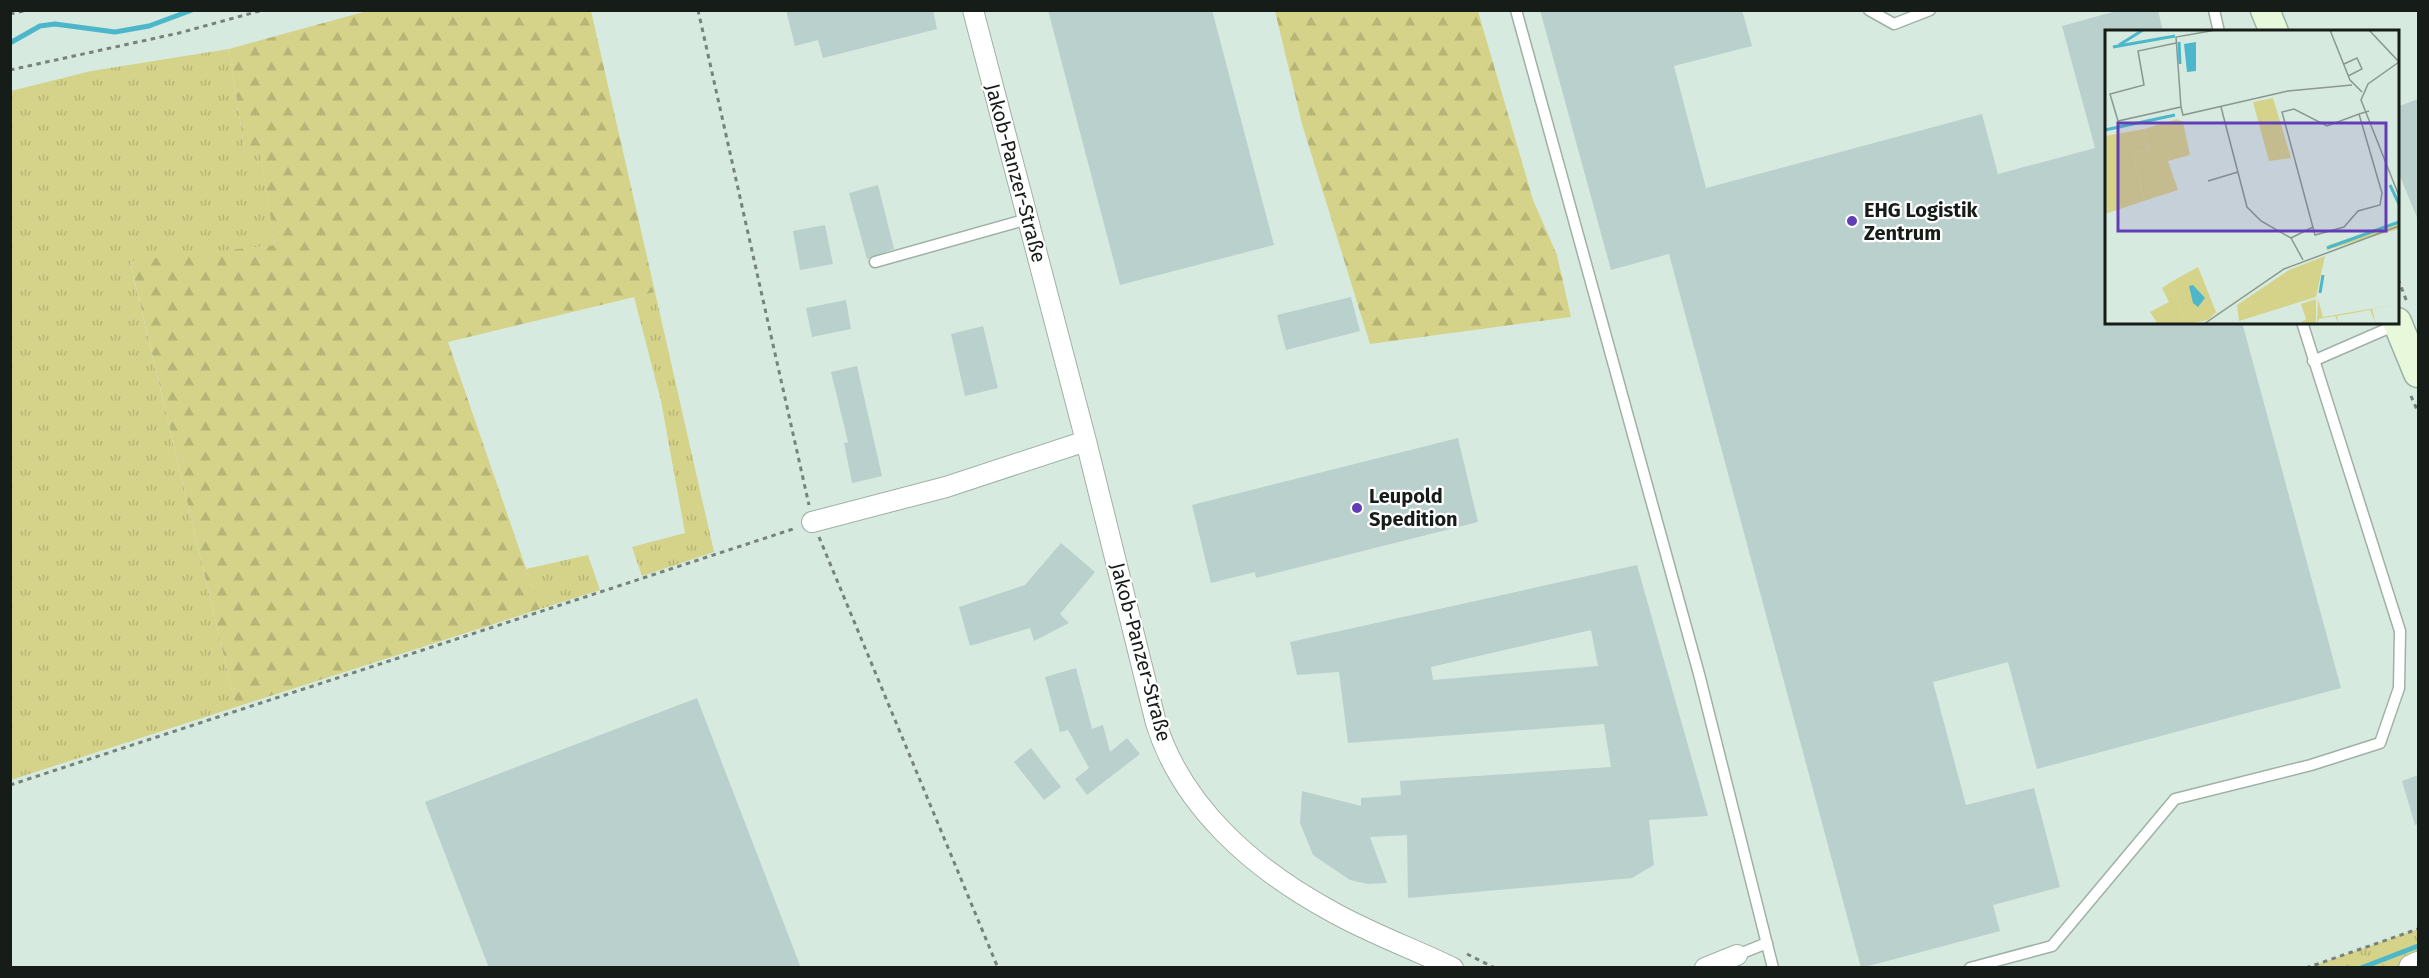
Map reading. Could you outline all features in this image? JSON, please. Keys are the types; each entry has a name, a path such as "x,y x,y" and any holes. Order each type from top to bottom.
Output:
{"main road":[{"path":"2265,10 2273,30"},
{"path":"2398,324 2418,374"}],"street":[{"name":"Jakob-Panzer-Straße","path":"973,10 1086,441 1156,723 1173,765 1217,825 1245,852 1292,888 1375,933 1459,960"},
{"path":"812,522 946,487 1086,441"},
{"path":"1705,968 1737,955"},
{"path":"2412,968 2418,965"}],"lane":[{"path":"1516,10 1699,674 1773,968"},
{"path":"1869,10 1893,24 1930,10"},
{"path":"2214,10 2219,30"},
{"path":"875,262 1028,219"},
{"path":"1970,968 2052,946 2175,799 2312,765 2380,743 2399,688 2400,631 2303,324"},
{"path":"2313,362 2396,324"},
{"path":"1737,955 1767,943"}],"path":[{"path":"10,14 28,10"},
{"path":"10,70 179,33 263,10"},
{"path":"698,10 812,522 998,968"},
{"path":"10,785 812,522"},
{"path":"2306,968 2418,929"},
{"path":"1459,960 1495,968"}],"green space":[{"path":"367,11 591,11 655,292 448,342 540,609 236,707 130,261 275,245 260,152 245,153 229,49"},
{"path":"1275,11 1478,11 1533,200 1557,255 1571,317 1370,344 1302,124"},
{"path":"229,49 245,153 260,151 275,245 130,262 236,707 11,780 11,91 91,71"},
{"path":"655,292 714,552 642,576 632,547 685,533 661,401 634,297"},
{"path":"588,555 600,590 540,609 526,569"},
{"path":"2418,929 2418,964 2407,967 2307,968"}],"building":[{"path":"786,10 933,10 937,29 823,58 818,40 795,46"},
{"path":"1048,10 1212,10 1274,245 1120,285"},
{"path":"1540,10 1742,10 1752,46 1674,66 1706,188 1982,114 1998,174 2095,148 2062,26 2120,10 2158,10 2163,30 2105,30 2105,324 2243,324 2341,688 2037,769 2008,662 1933,682 1966,805 2034,788 2060,887 1993,905 2000,931 1861,968 1669,254 1611,270"},
{"path":"2418,99 2418,220 2399,174 2399,106"},
{"path":"878,185 894,249 867,259 849,193"},
{"path":"825,225 833,264 800,270 793,231"},
{"path":"1351,297 1360,331 1286,350 1277,315"},
{"path":"846,300 851,329 812,337 806,308"},
{"path":"983,326 998,388 965,396 951,334"},
{"path":"857,366 882,476 852,483 844,443 848,442 831,372"},
{"name":"Leupold Spedition","path":"1458,438 1478,522 1256,578 1255,572 1211,583 1192,505"},
{"path":"1061,543 1095,572 1060,614 1069,623 1034,641 1030,628 970,646 959,607 1025,585"},
{"path":"1637,565 1708,816 1649,820 1654,865 1632,878 1408,898 1407,835 1370,837 1387,883 1368,884 1350,880 1313,855 1300,823 1302,791 1361,806 1361,798 1401,795 1400,781 1611,767 1604,724 1348,743 1339,672 1297,675 1290,642","holes":["1591,630 1598,666 1433,680 1431,667"]},
{"path":"1076,668 1092,729 1103,725 1110,752 1127,738 1140,754 1087,795 1075,779 1089,768 1068,730 1060,732 1045,677"},
{"path":"697,698 801,968 489,968 425,802"},
{"path":"1031,748 1061,787 1044,800 1014,762"},
{"path":"2418,775 2418,824 2415,825 2402,781"}],"waterway":[{"path":"10,43 40,26 55,24 115,32 149,26 192,10"},
{"path":"2361,968 2418,946"}],"place":[{"name":"EHG Logistik Zentrum","path":"1852,221"},
{"name":"Leupold Spedition","path":"1357,508"}]}
